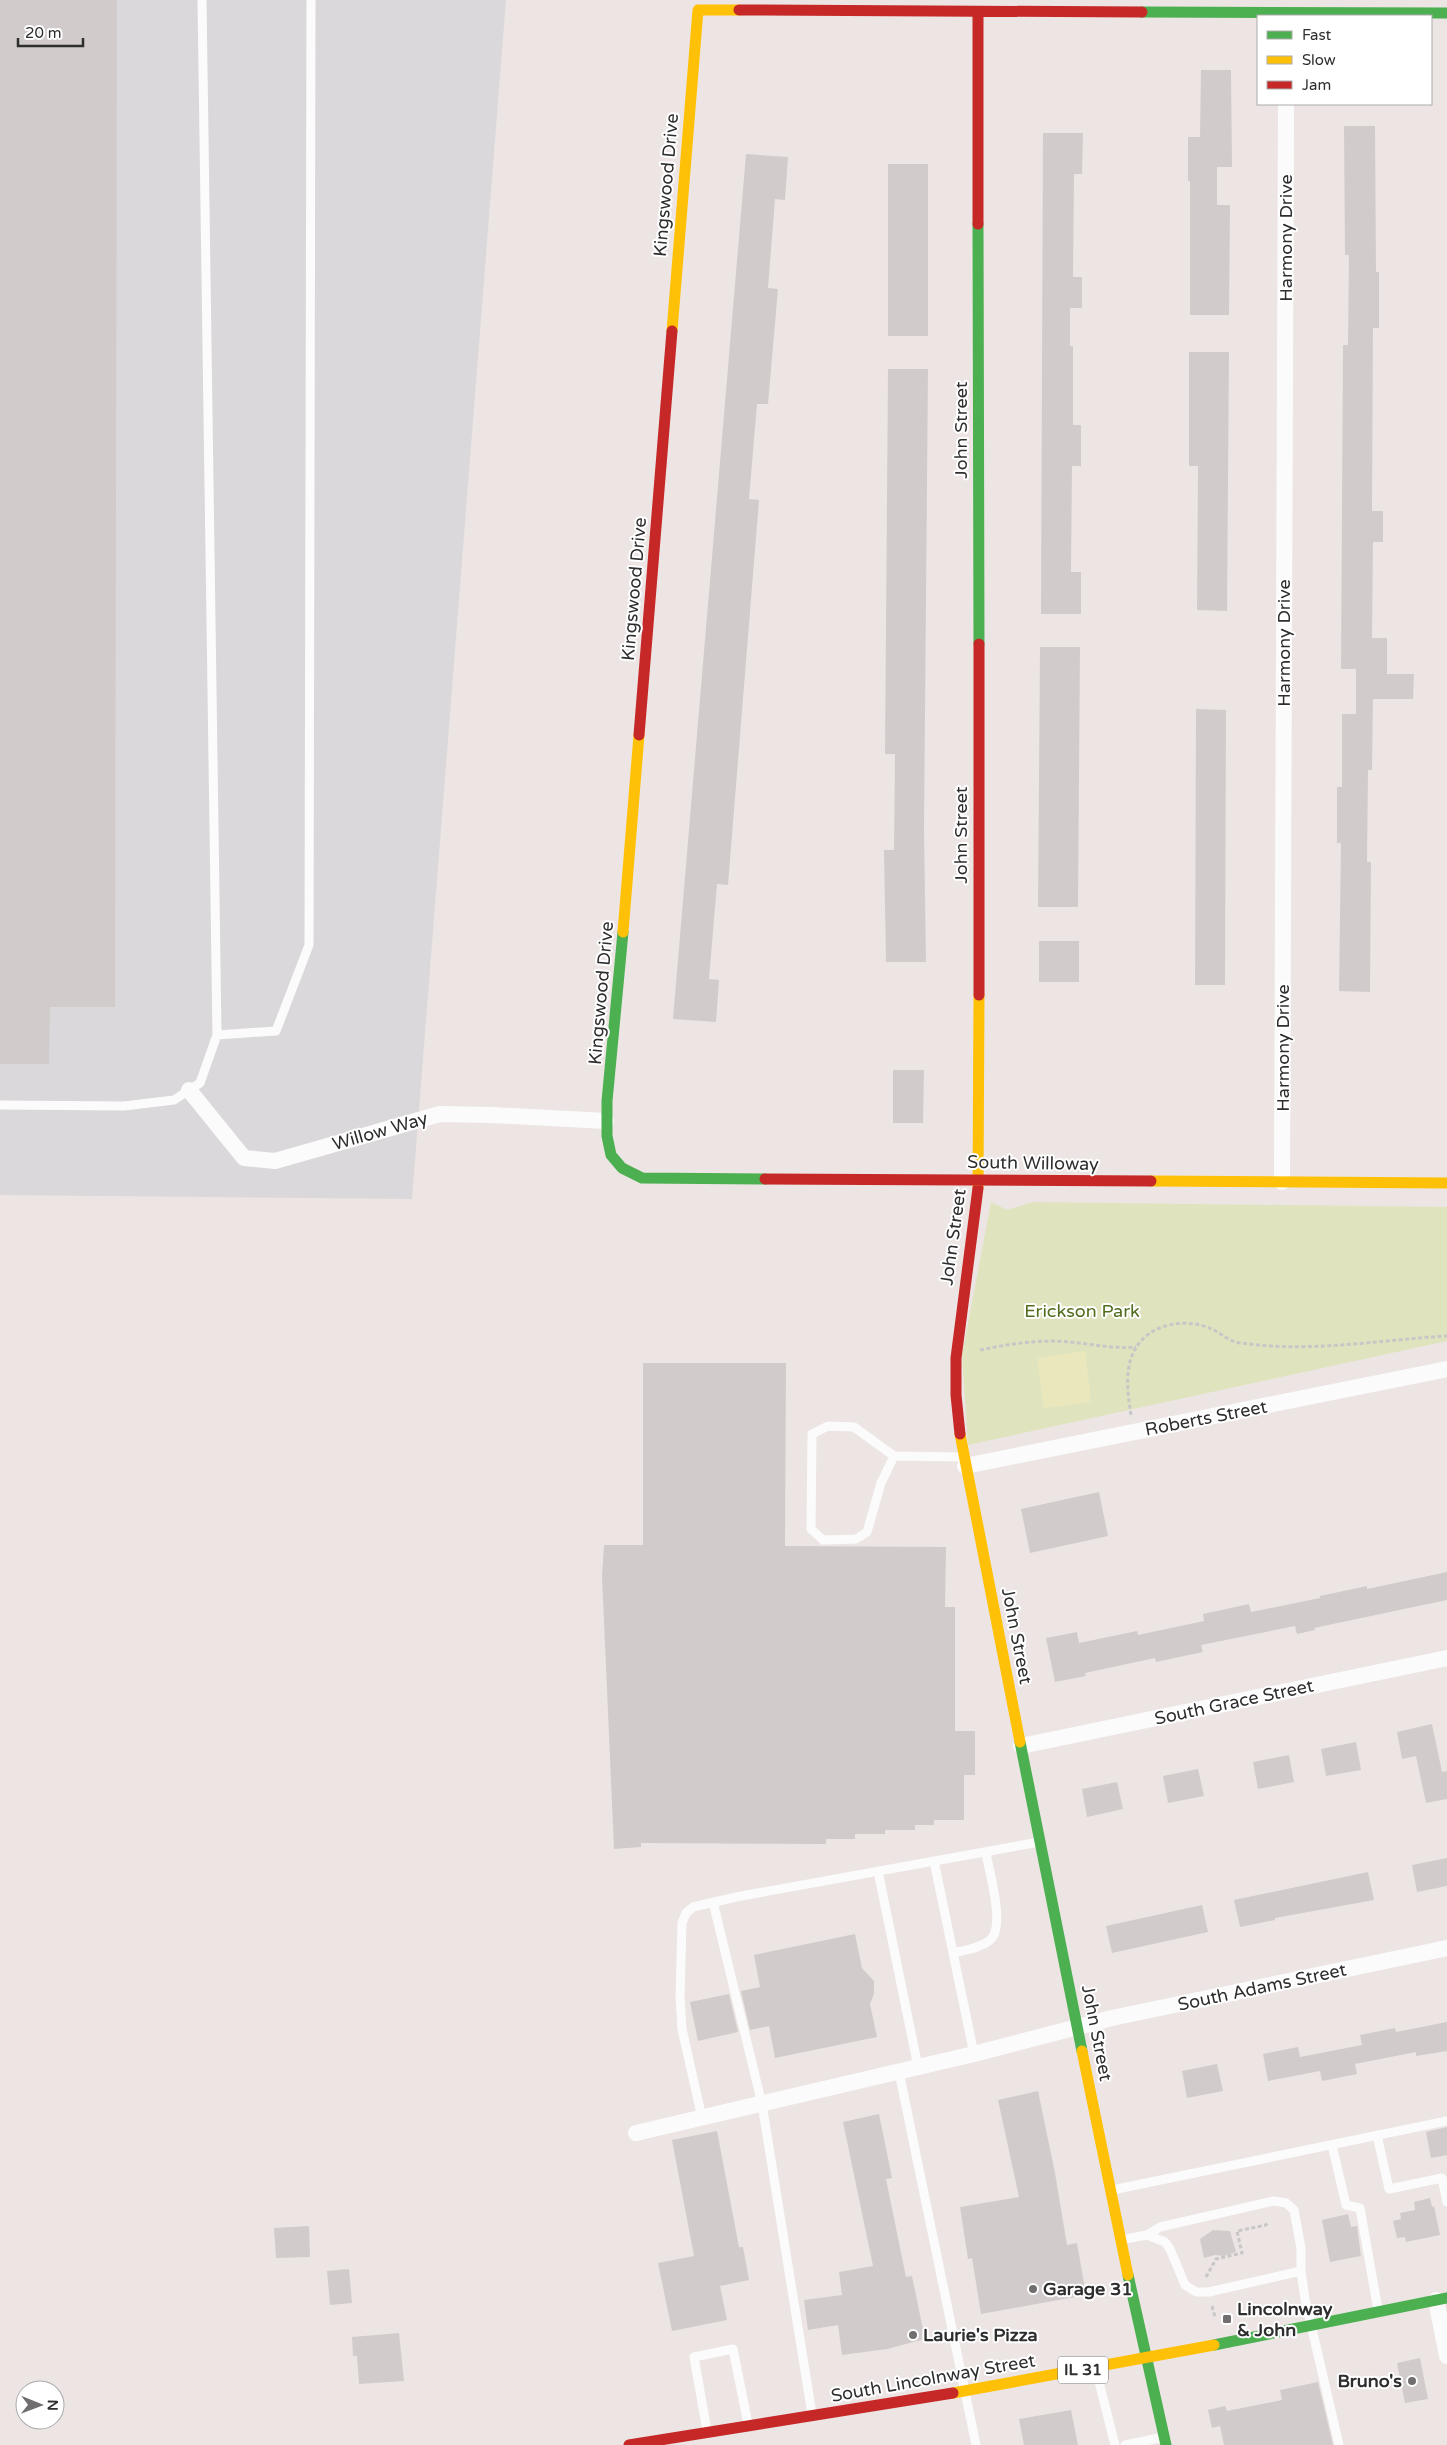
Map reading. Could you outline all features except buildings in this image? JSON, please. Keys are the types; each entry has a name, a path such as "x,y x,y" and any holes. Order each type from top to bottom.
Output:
{"street":[{"path":"978,12 1287,9 1447,13"},
{"name":"Kingswood Drive","path":"621,1167 613,1158 609,1148 606,1121 617,1010 698,10 978,12"},
{"name":"John Street","path":"978,12 979,1179 956,1358 956,1396 964,1462 1120,2240 1145,2359 1165,2441"},
{"name":"Harmony Drive","path":"1282,1182 1286,105"},
{"name":"Willow Way","path":"189,1090 244,1158 275,1161 440,1114 606,1121"},
{"name":"South Willoway","path":"621,1167 629,1175 642,1178 979,1179 1015,1182 1447,1183"},
{"name":"Roberts Street","path":"964,1462 1134,1433 1447,1369"},
{"name":"South Grace Street","path":"1021,1746 1447,1658"},
{"name":"South Adams Street","path":"636,2133 974,2054 1112,2018 1447,1948"},
{"path":"1441,2299 1446,2351"},
{"name":"South Lincolnway Street","path":"629,2445 813,2417 1096,2368 1441,2299"}],"lane":[{"path":"0,1105 124,1106 174,1100 200,1083 217,1035 202,0"},
{"path":"217,1035 276,1031 309,945 311,0"},
{"path":"894,1456 880,1483 868,1532 856,1540 823,1540 811,1529 812,1434 828,1426 854,1427 894,1456 964,1462"},
{"path":"702,2118 682,2029 680,1997 682,1923 686,1913 693,1907 1040,1842"},
{"path":"953,1953 982,1946 992,1940 997,1931 998,1917 986,1852"},
{"path":"934,1861 974,2054"},
{"path":"878,1871 918,2067"},
{"path":"714,1902 762,2104 813,2417"},
{"path":"899,2072 976,2445"},
{"path":"1110,2191 1447,2121"},
{"path":"1377,2135 1388,2189 1442,2178 1447,2202"},
{"path":"1332,2145 1346,2205 1360,2208 1378,2311"},
{"path":"1120,2240 1147,2235 1160,2227 1274,2201 1286,2203 1294,2210 1301,2248 1301,2271 1311,2325 1339,2445"},
{"path":"1147,2235 1165,2242 1170,2249 1184,2285 1196,2292 1209,2292 1301,2271"},
{"path":"708,2433 694,2357 733,2350 748,2427"},
{"path":"1096,2368 1115,2445"},
{"path":"1125,2445 1165,2441"}],"path":[{"path":"1134,1433 1126,1379 1136,1347 1155,1330 1180,1323 1204,1326 1238,1343 1309,1348 1447,1336"},
{"path":"980,1350 1012,1344 1068,1342 1119,1348 1136,1347"},
{"path":"1207,2285 1206,2276 1216,2259 1242,2252 1237,2231 1266,2225 1268,2222"}],"shaded area":[{"path":"0,0 506,0 412,1199 0,1195"},
{"path":"1085,1351 1091,1402 1044,1408 1037,1358"}],"green space":[{"name":"Erickson Park","path":"991,1202 1007,1210 1033,1202 1447,1207 1447,1341 968,1445 962,1355"}],"traffic: fast":[{"path":"1142,12 1447,13"},
{"path":"978,224 979,644"},
{"path":"623,932 607,1101 607,1136 611,1155 622,1168 642,1178 765,1179"},
{"path":"1020,1742 1082,2051"},
{"path":"1128,2275 1166,2445"},
{"path":"1214,2345 1447,2298"}],"traffic: slow":[{"path":"672,331 698,10 739,10"},
{"path":"623,932 639,735"},
{"path":"978,1188 979,995"},
{"path":"1151,1181 1447,1183"},
{"path":"960,1434 1020,1742"},
{"path":"1082,2051 1128,2275"},
{"path":"953,2393 1214,2345"}],"traffic: jam":[{"path":"739,10 1142,12"},
{"path":"978,12 978,224"},
{"path":"639,735 672,331"},
{"path":"979,644 979,995"},
{"path":"765,1179 1151,1181"},
{"path":"960,1434 956,1395 956,1358 978,1188"},
{"path":"629,2445 953,2393"}],"place":[{"name":"Garage 31","path":"1033,2289"},
{"name":"Lincolnway & John","path":"1227,2319"},
{"name":"Laurie's Pizza","path":"913,2335"},
{"name":"Bruno's","path":"1412,2381"}]}
